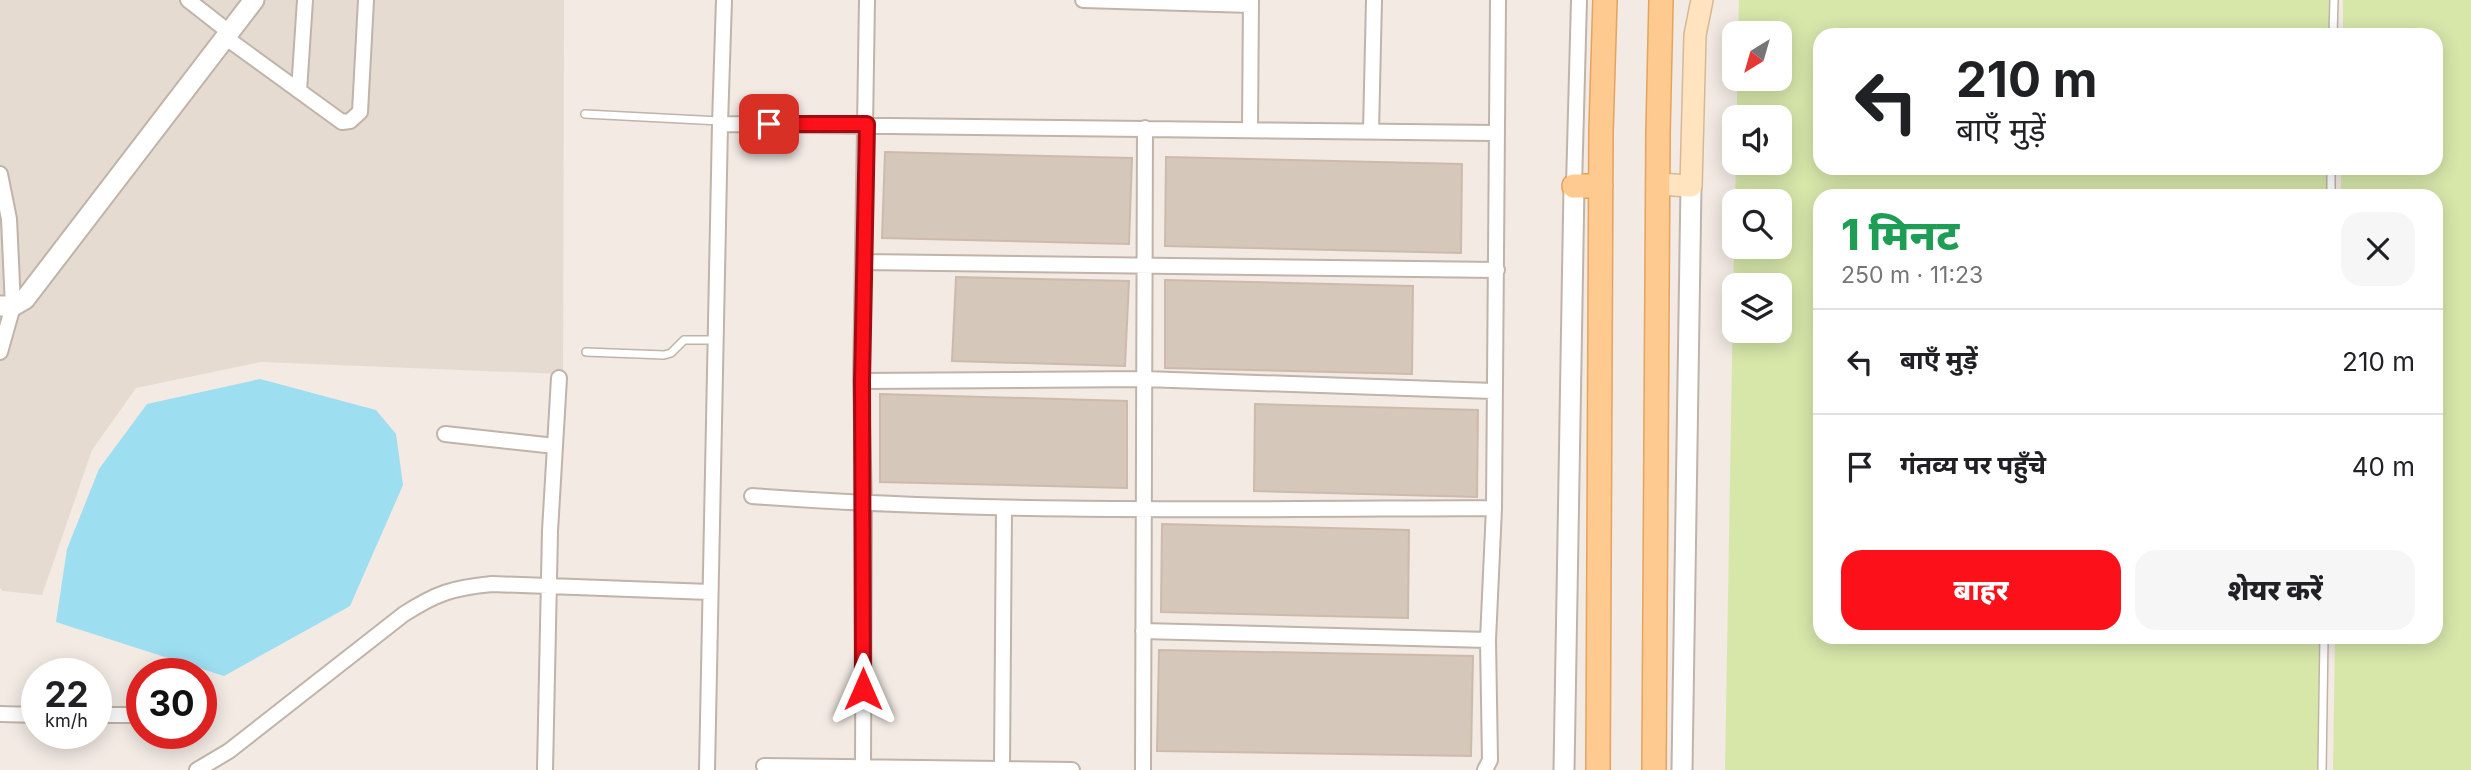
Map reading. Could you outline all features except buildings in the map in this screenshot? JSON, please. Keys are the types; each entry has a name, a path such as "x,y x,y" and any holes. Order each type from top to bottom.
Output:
{"main road":[{"path":"1598,770 1601,186 1605,0"},
{"path":"1654,770 1657,184 1661,0"},
{"path":"1657,184 1691,186 1695,35 1702,0"},
{"path":"1574,186 1601,186"}],"street":[{"path":"188,0 227,35 342,122 350,121 360,112 366,0"},
{"path":"7,306 24,299 254,0"},
{"path":"299,91 305,0"},
{"path":"707,770 724,0"},
{"path":"863,768 862,381 867,0"},
{"path":"1083,0 1251,2 1250,130"},
{"path":"1371,131 1374,0"},
{"path":"1485,770 1490,760 1488,640 1494,508 1498,0"},
{"path":"1564,770 1579,0"},
{"path":"720,122 1495,133"},
{"path":"1143,770 1145,128"},
{"path":"0,174 9,219 7,306 0,352"},
{"path":"1682,770 1691,186"},
{"path":"864,262 1497,271"},
{"path":"545,770 548,586 559,378"},
{"path":"862,381 1144,379 1493,391"},
{"path":"445,434 555,446"},
{"path":"752,496 864,504 1004,508 1494,508"},
{"path":"1002,767 1004,508"},
{"path":"197,770 229,751 404,614 432,596 473,586 710,592"},
{"path":"1143,631 1488,640"},
{"path":"0,715 21,715"},
{"path":"764,766 1072,770"}],"lane":[{"path":"2333,28 2334,0"},
{"path":"585,114 720,122"},
{"path":"586,352 664,355 671,353 684,340 715,340"},
{"path":"2322,770 2324,644"}],"shaded area":[{"path":"0,0 564,0 563,374 261,362 136,388 92,450 42,595 3,591 0,588"}],"green space":[{"path":"1739,0 2337,0 2337,28 1813,28 1813,175 2334,175 2334,189 1813,189 1813,644 2325,644 2322,770 1725,770 1732,343 1792,343 1792,273 1734,273 1734,259 1792,259 1792,189 1735,189 1736,175 1792,175 1792,105 1737,105 1737,91 1792,91 1792,21 1738,21"},
{"path":"2343,0 2471,0 2471,770 2333,770 2335,644 2443,644 2443,189 2341,189 2341,175 2443,175 2443,28 2343,28"}],"water":[{"path":"260,379 376,410 396,434 403,485 350,606 224,676 217,674 217,658 168,658 56,622 67,549 99,469 147,404"}],"route":[{"path":"769,124 867,124 862,381 863,689"}]}
